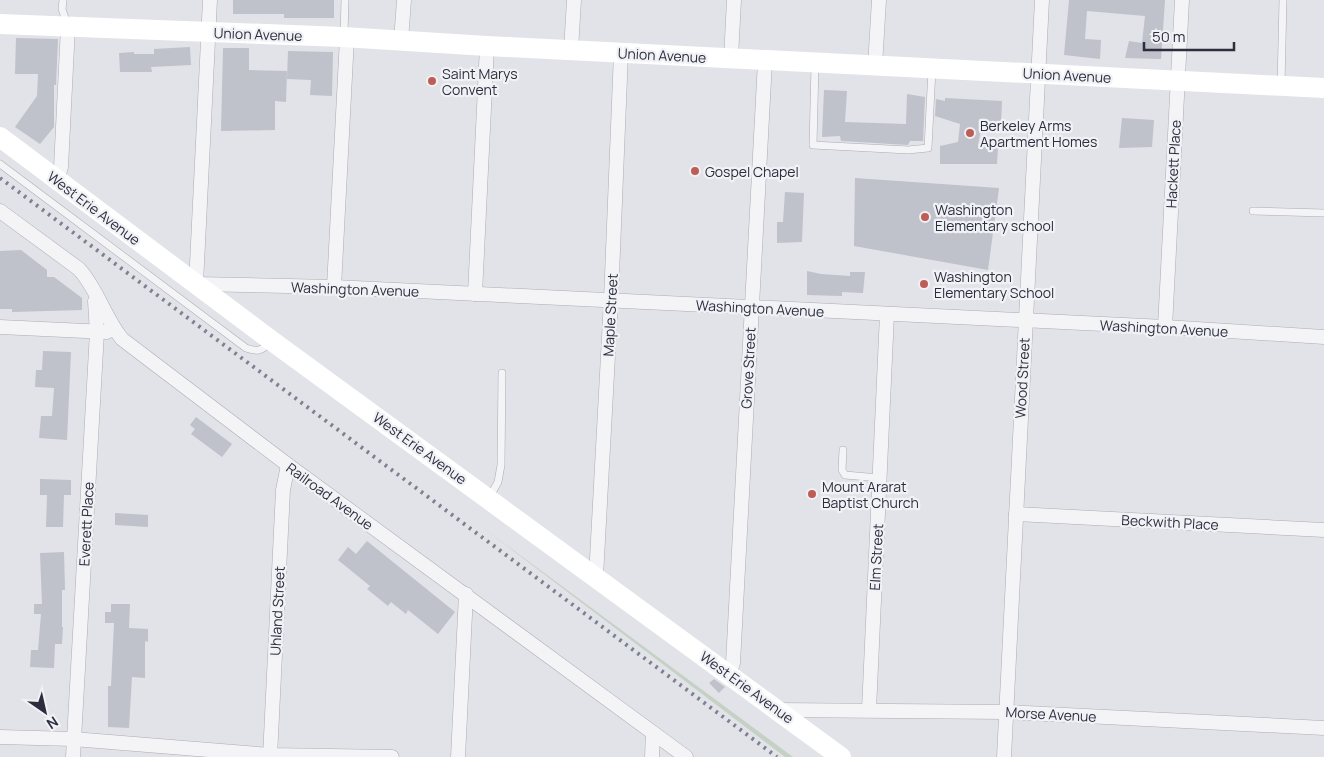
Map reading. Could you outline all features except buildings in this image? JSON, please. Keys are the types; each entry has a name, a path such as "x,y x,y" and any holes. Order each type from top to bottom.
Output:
{"main road":[{"name":"Union Avenue","path":"0,24 345,37 764,61 1324,88"},
{"name":"West Erie Avenue","path":"0,138 272,341 841,757"}],"street":[{"path":"196,284 210,0"},
{"path":"401,41 404,0"},
{"path":"571,50 574,0"},
{"path":"731,58 734,0"},
{"path":"875,66 879,0"},
{"name":"Wood Street","path":"1004,757 1042,0"},
{"name":"Hackett Place","path":"1165,327 1182,0"},
{"path":"57,181 61,167 68,27"},
{"path":"334,287 345,37"},
{"path":"475,294 486,46"},
{"name":"Maple Street","path":"596,577 611,300 621,53"},
{"name":"Grove Street","path":"729,674 733,663 764,61"},
{"name":"Railroad Avenue","path":"0,211 79,269 88,279 104,313 122,339 288,465 686,757"},
{"name":"Washington Avenue","path":"196,284 334,287 611,300 1165,327 1324,338"},
{"name":"Everett Place","path":"73,757 97,332 94,290"},
{"name":"Elm Street","path":"869,710 887,314"},
{"path":"0,327 97,332 116,331"},
{"name":"Uhland Street","path":"270,756 283,490 288,465"},
{"name":"Beckwith Place","path":"1016,514 1324,530"},
{"path":"458,757 466,594"},
{"name":"Morse Avenue","path":"778,710 1006,712 1324,728"},
{"path":"652,757 653,733"},
{"path":"0,737 73,739 270,756 392,757"}],"lane":[{"path":"62,0 62,9 68,27"},
{"path":"345,37 346,0"},
{"path":"1281,86 1283,0"},
{"path":"815,63 813,145 908,150 928,148 932,69"},
{"path":"0,164 246,348 254,351 262,350 272,341"},
{"path":"1253,211 1324,213"},
{"path":"489,499 498,482 501,465 502,373"},
{"path":"843,450 842,470 845,475 879,478"}],"green space":[{"path":"482,527 793,757 785,757"}],"railway":[{"path":"0,178 777,757"}],"place":[{"name":"Saint Marys Convent","path":"432,81"},
{"name":"Berkeley Arms Apartment Homes","path":"970,133"},
{"name":"Gospel Chapel","path":"695,171"},
{"name":"Washington Elementary school","path":"925,217"},
{"name":"Washington Elementary School","path":"924,284"},
{"name":"Mount Ararat Baptist Church","path":"812,494"}]}
